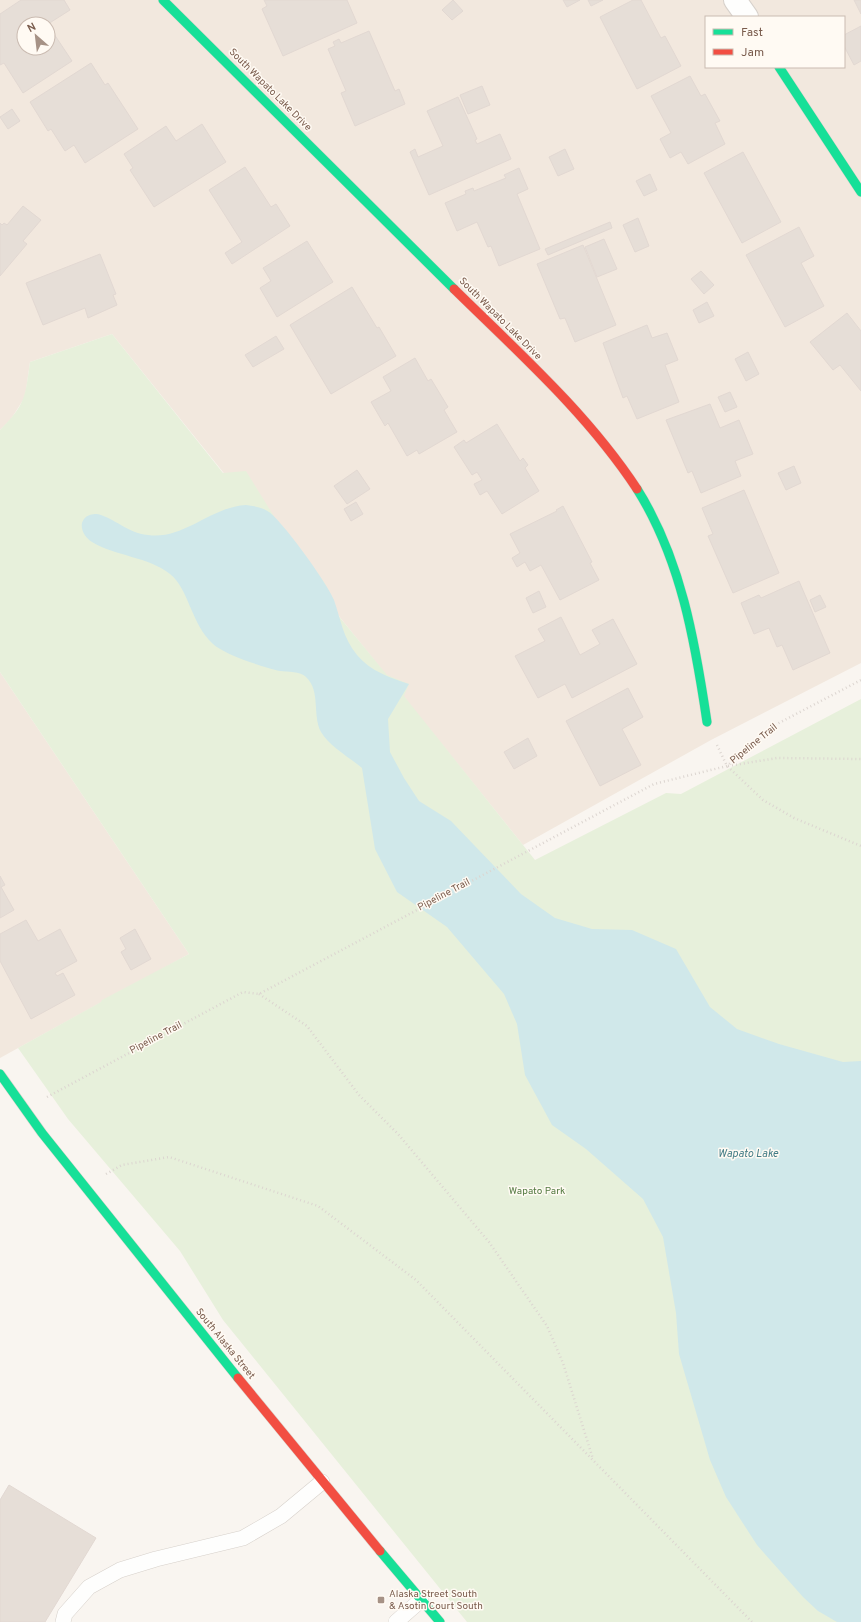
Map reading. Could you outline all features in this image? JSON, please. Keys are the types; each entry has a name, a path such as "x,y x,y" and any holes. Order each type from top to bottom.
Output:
{"street":[{"name":"South Wapato Lake Drive","path":"163,0 556,390 610,450 641,496 663,542 676,578 696,646 707,722"},
{"path":"736,0 746,16"},
{"path":"780,68 861,192"},
{"name":"South Alaska Street","path":"0,1074 42,1133 84,1186 322,1482 440,1622"}],"lane":[{"path":"63,1622 65,1614 89,1587 120,1570 156,1559 243,1538 281,1516 322,1482"},
{"path":"396,1622 421,1600"}],"path":[{"name":"Pipeline Trail","path":"25,1109 243,992 259,994 654,784 727,766 777,724 861,680"},
{"path":"727,766 777,758 861,759"},
{"path":"727,766 763,800 788,815 823,832 861,846"},
{"path":"259,994 307,1026 359,1095 398,1134 489,1242 547,1326 563,1363 593,1460"},
{"path":"84,1186 122,1165 169,1157 318,1206 416,1280 752,1622"}],"shaded area":[{"path":"0,0 861,0 861,663 711,740 523,845 112,334 30,362 25,397 11,419 0,430"},
{"path":"0,672 189,954 0,1058"}],"green space":[{"name":"Wapato Park","path":"112,334 223,473 246,471 275,518 324,582 333,599 337,614 387,675 409,684 404,696 535,860 666,793 681,794 861,699 861,1622 467,1622 223,1320 180,1251 68,1119 18,1048 101,1002 102,1000 189,954 0,672 0,430 20,406 27,384 30,362"}],"water":[{"name":"Wapato Lake","path":"246,505 255,506 269,512 276,518 304,554 330,592 348,642 362,661 374,670 409,684 388,719 390,752 419,801 451,821 521,894 555,918 592,929 632,930 676,949 710,1007 737,1029 779,1044 843,1062 861,1061 861,1622 837,1622 818,1611 803,1597 757,1545 726,1497 710,1460 679,1354 676,1313 663,1237 643,1199 586,1149 552,1125 525,1075 517,1024 504,994 447,927 397,892 375,849 362,768 334,747 321,732 318,725 315,696 311,683 301,674 264,667 226,652 213,644 200,627 182,588 170,574 162,568 142,560 101,547 89,540 82,529 82,522 85,518 90,515 97,514 110,519 127,529 141,534 161,535 173,533 221,511"}],"building":[{"path":"21,0 64,0 70,10 56,19 56,16 16,16 16,56 56,56 56,37 72,61 23,93 4,63 0,65 0,14"},
{"path":"264,0 347,0 357,23 283,56 262,9 267,6"},
{"path":"453,0 463,11 452,20 442,10"},
{"path":"563,0 580,0 567,7"},
{"path":"588,0 603,0 591,6"},
{"path":"633,0 641,0 661,38 665,36 681,66 637,89 600,17"},
{"path":"854,0 861,0 861,14"},
{"path":"861,26 861,61 854,65 845,48 845,34"},
{"path":"369,31 395,91 399,89 405,104 355,126 341,93 346,91 328,49 335,46 333,42 339,39 341,43"},
{"path":"91,63 105,85 108,83 138,129 85,163 74,145 65,151 51,129 48,131 30,102"},
{"path":"690,76 701,96 705,94 720,121 715,123 725,144 688,164 681,152 670,158 660,139 671,133 651,96"},
{"path":"482,86 490,105 468,114 460,95"},
{"path":"458,97 477,139 475,140 477,144 500,134 511,159 429,195 410,152 415,149 418,157 443,146 427,111"},
{"path":"12,109 20,121 8,129 0,117"},
{"path":"202,124 226,162 154,207 130,170 133,168 124,154 166,126 176,141"},
{"path":"565,149 574,169 558,176 549,157"},
{"path":"743,152 781,222 742,243 704,173"},
{"path":"245,167 271,207 276,204 290,226 232,264 225,253 242,242 209,190"},
{"path":"519,168 528,189 517,194 540,249 499,266 491,246 488,247 477,222 457,231 445,203 466,194 465,191 473,188 474,191 506,178 504,175"},
{"path":"650,174 657,190 644,196 636,181"},
{"path":"23,206 41,220 23,241 27,244 0,276 0,223 2,225 4,223 7,225"},
{"path":"638,218 649,246 635,252 623,225"},
{"path":"610,222 612,228 548,255 545,249"},
{"path":"799,227 814,256 801,263 824,306 785,327 746,255"},
{"path":"604,239 617,269 597,277 585,247"},
{"path":"307,241 333,282 277,317 260,288 271,281 263,268"},
{"path":"583,245 616,325 575,342 565,318 560,319 537,264"},
{"path":"100,254 116,294 113,295 117,305 88,318 85,308 43,325 26,283"},
{"path":"701,271 714,285 704,294 691,279"},
{"path":"352,287 377,328 379,327 396,356 331,394 290,325"},
{"path":"707,302 714,316 699,323 693,310"},
{"path":"847,313 861,331 861,391 840,365 833,370 810,342"},
{"path":"647,325 652,338 667,333 678,360 665,365 679,402 637,419 627,396 623,398 603,343"},
{"path":"276,336 284,349 253,367 245,355"},
{"path":"748,352 759,374 746,381 735,359"},
{"path":"415,358 428,381 431,379 448,407 444,410 457,432 419,454 417,450 407,456 388,423 385,426 371,402 391,391 383,377"},
{"path":"730,392 737,407 725,412 718,397"},
{"path":"710,404 720,428 739,420 753,454 735,461 741,476 701,493 692,471 688,473 666,420"},
{"path":"497,424 520,461 523,458 528,465 525,468 539,491 502,514 487,491 480,495 474,484 482,480 477,472 472,475 454,447 464,440 466,443"},
{"path":"794,466 801,483 786,490 778,473"},
{"path":"357,470 370,489 347,504 334,486"},
{"path":"744,490 779,573 733,593 708,536 713,534 702,508"},
{"path":"356,502 363,514 351,521 344,509"},
{"path":"563,506 592,562 590,563 599,580 560,600 541,565 530,571 525,562 517,567 512,558 520,553 510,534 557,511 556,510"},
{"path":"799,581 830,653 793,670 782,645 777,647 769,628 754,634 741,603 759,595 761,598"},
{"path":"539,591 546,607 533,613 526,598"},
{"path":"820,595 826,607 815,612 810,600"},
{"path":"561,617 580,655 600,644 592,630 613,619 637,664 572,698 565,684 538,698 515,656 545,641 538,629"},
{"path":"628,688 643,717 622,729 641,765 600,786 566,721"},
{"path":"528,738 537,756 514,769 504,752"},
{"path":"0,876 5,885 1,887 14,910 0,918"},
{"path":"26,920 38,941 60,929 77,961 55,973 57,976 63,973 75,995 31,1019 0,961 0,934"},
{"path":"135,929 151,959 131,970 121,952 126,949 120,938"},
{"path":"9,1485 96,1538 45,1622 0,1622 0,1500"}],"traffic: fast":[{"path":"163,0 454,289"},
{"path":"780,68 861,192"},
{"path":"637,489 665,544 684,601 697,661 707,722"},
{"path":"0,1074 42,1133 238,1378"},
{"path":"380,1551 440,1622"}],"traffic: jam":[{"path":"454,289 527,360 574,409 617,461 637,489"},
{"path":"238,1378 380,1551"}],"place":[{"name":"Alaska Street South & Asotin Court South","path":"381,1600"}]}
